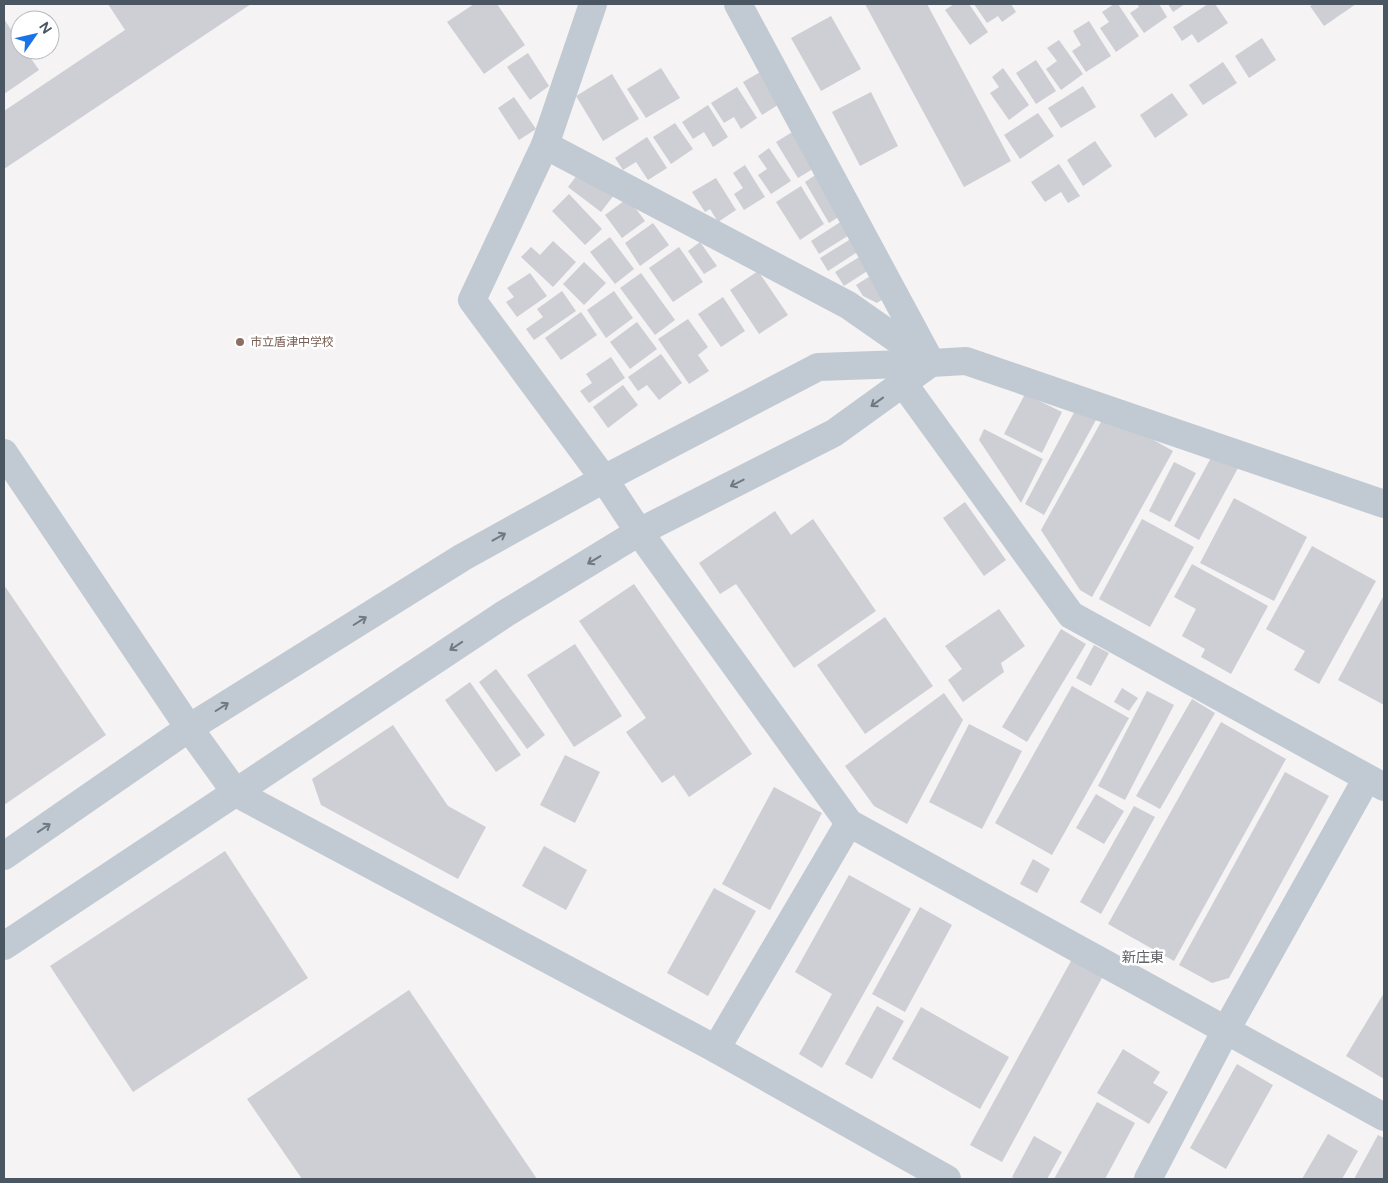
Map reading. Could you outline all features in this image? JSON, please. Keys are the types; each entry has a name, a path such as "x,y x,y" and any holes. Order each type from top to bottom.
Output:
{"street":[{"path":"593,4 545,145 472,300 604,479 639,532 849,823 1384,1117"},
{"path":"738,4 931,363"},
{"path":"545,145 848,305 931,363"},
{"path":"4,856 190,728 463,557 604,479 818,367 966,361 1384,504"},
{"path":"4,946 506,613 639,532 834,433 931,363"},
{"path":"904,383 1071,615 1375,782 1226,1030 1148,1179"},
{"path":"4,454 236,793 716,1049 947,1179"},
{"path":"716,1049 849,823"}],"building":[{"path":"108,4 251,4 4,169 4,111 125,30"},
{"path":"474,4 497,4 525,45 484,74 447,22"},
{"path":"865,4 927,4 1011,161 964,187"},
{"path":"954,4 969,4 988,32 970,45 945,10"},
{"path":"974,4 1011,4 1016,12 1002,22 998,16 987,23"},
{"path":"1114,4 1118,4 1139,36 1116,52 1100,28 1109,22 1102,12"},
{"path":"1137,4 1159,4 1167,17 1144,33 1130,13 1139,7"},
{"path":"1168,4 1185,4 1173,12"},
{"path":"1208,4 1215,4 1228,23 1198,43 1192,34 1182,41 1173,27"},
{"path":"1314,4 1356,4 1324,26 1310,6"},
{"path":"831,16 861,69 821,91 791,38"},
{"path":"4,19 10,28 10,60 32,60 39,70 4,94"},
{"path":"1089,21 1111,56 1086,72 1072,51 1081,45 1073,31"},
{"path":"1262,38 1276,60 1249,78 1235,56"},
{"path":"1059,40 1083,74 1061,90 1046,69 1057,61 1047,48"},
{"path":"528,53 549,86 530,100 507,67"},
{"path":"1036,60 1056,91 1036,104 1016,73"},
{"path":"1223,62 1237,83 1203,105 1189,85"},
{"path":"661,68 680,98 646,118 627,89"},
{"path":"1003,68 1029,105 1009,120 990,93 999,87 992,77"},
{"path":"762,71 781,103 762,115 743,82"},
{"path":"612,74 639,119 603,141 576,96"},
{"path":"1083,86 1096,107 1061,128 1048,108"},
{"path":"737,87 757,118 741,129 734,117 724,123 711,103"},
{"path":"871,92 898,146 860,166 832,112"},
{"path":"1172,93 1188,115 1155,138 1140,115"},
{"path":"514,97 536,129 519,140 498,108"},
{"path":"708,105 728,137 713,147 704,132 693,139 682,122"},
{"path":"1038,113 1054,136 1020,159 1004,135"},
{"path":"675,123 693,149 671,164 653,137"},
{"path":"794,131 816,167 798,178 776,142"},
{"path":"647,137 667,168 648,180 636,162 623,170 615,158"},
{"path":"1095,141 1112,166 1083,186 1067,160"},
{"path":"769,148 791,181 771,194 758,175 767,169 758,156"},
{"path":"1059,164 1080,196 1068,203 1061,192 1045,202 1031,182"},
{"path":"745,165 765,197 744,210 734,194 743,188 733,173"},
{"path":"581,170 614,195 601,212 568,187"},
{"path":"820,172 845,213 829,223 805,182"},
{"path":"716,178 736,210 718,222 710,209 705,212 692,192"},
{"path":"801,186 824,224 800,240 776,202"},
{"path":"569,194 602,229 585,245 552,211"},
{"path":"628,198 645,221 622,238 605,215"},
{"path":"845,219 854,232 819,254 811,241"},
{"path":"653,223 669,245 640,266 625,243"},
{"path":"610,237 634,269 615,284 590,252"},
{"path":"854,237 862,249 828,271 820,258"},
{"path":"553,241 576,262 553,287 521,257 531,247 540,255"},
{"path":"700,242 717,266 704,274 688,251"},
{"path":"679,247 703,282 673,302 649,268"},
{"path":"864,254 872,268 844,286 835,272"},
{"path":"584,262 606,283 584,305 563,284"},
{"path":"758,271 788,315 759,334 730,290"},
{"path":"530,273 547,296 517,317 506,302 514,297 507,288"},
{"path":"641,273 675,320 655,335 620,288"},
{"path":"875,273 888,296 877,303 863,296 856,285"},
{"path":"562,291 576,311 534,340 526,329 543,317 537,309"},
{"path":"614,291 633,318 606,338 587,310"},
{"path":"723,297 745,331 721,347 698,314"},
{"path":"581,312 597,335 561,360 545,338"},
{"path":"688,319 708,347 698,355 709,371 689,384 658,339"},
{"path":"637,322 657,349 630,369 610,342"},
{"path":"661,354 682,383 659,400 647,385 638,391 628,377"},
{"path":"611,357 625,378 589,403 580,391 592,383 586,374"},
{"path":"623,385 638,405 608,428 593,407"},
{"path":"1025,394 1062,412 1042,453 1004,434"},
{"path":"1077,407 1097,418 1044,515 1025,504"},
{"path":"1106,413 1173,451 1092,597 1080,590 1041,530"},
{"path":"984,429 1043,459 1021,503 979,440"},
{"path":"1213,454 1238,468 1199,540 1174,526"},
{"path":"1174,462 1196,473 1170,522 1149,511"},
{"path":"1234,498 1307,537 1274,601 1200,563"},
{"path":"965,502 1006,560 984,576 943,518"},
{"path":"775,511 791,535 813,519 876,611 794,668 736,584 720,594 699,563"},
{"path":"1142,519 1194,547 1150,627 1099,599"},
{"path":"1312,546 1376,581 1319,684 1294,670 1305,651 1266,629"},
{"path":"1192,564 1268,606 1231,674 1201,657 1205,649 1182,636 1196,609 1174,597"},
{"path":"634,584 752,754 689,797 674,775 662,783 626,732 646,718 579,621"},
{"path":"4,585 106,735 4,805"},
{"path":"1384,595 1384,705 1338,680"},
{"path":"999,609 1025,646 1001,663 1004,672 963,702 948,680 962,669 945,646"},
{"path":"885,617 933,686 865,734 817,665"},
{"path":"1061,629 1086,644 1027,742 1002,727"},
{"path":"575,644 622,716 574,747 527,675"},
{"path":"1094,645 1109,653 1091,686 1076,678"},
{"path":"496,669 545,735 527,749 479,682"},
{"path":"470,682 521,755 496,772 445,700"},
{"path":"1072,686 1129,718 1052,855 995,823"},
{"path":"1122,688 1138,698 1129,711 1114,702"},
{"path":"1147,691 1174,705 1125,800 1098,786"},
{"path":"944,693 963,720 907,824 874,806 845,766"},
{"path":"1192,699 1215,713 1160,809 1136,796"},
{"path":"1221,722 1286,759 1174,961 1108,924"},
{"path":"969,724 1022,751 982,829 929,802"},
{"path":"393,725 448,806 486,827 458,879 321,805 312,779"},
{"path":"565,755 600,772 575,823 540,805"},
{"path":"1285,772 1329,796 1229,978 1212,983 1179,965"},
{"path":"774,787 822,813 770,910 722,884"},
{"path":"1096,794 1124,811 1104,844 1076,828"},
{"path":"1134,806 1155,817 1101,914 1080,902"},
{"path":"544,846 587,870 566,910 522,886"},
{"path":"225,851 308,978 133,1092 50,966"},
{"path":"1033,859 1050,869 1037,893 1020,884"},
{"path":"849,875 911,909 822,1068 799,1054 832,994 795,972"},
{"path":"714,888 756,911 708,996 667,973"},
{"path":"920,907 952,925 905,1012 872,994"},
{"path":"1072,959 1103,976 1002,1162 970,1145"},
{"path":"409,990 537,1179 302,1179 247,1099"},
{"path":"1384,993 1384,1079 1346,1056"},
{"path":"877,1006 904,1021 872,1079 845,1064"},
{"path":"921,1007 1009,1057 980,1109 892,1059"},
{"path":"1123,1049 1160,1072 1153,1083 1168,1092 1149,1124 1097,1093"},
{"path":"1237,1064 1273,1085 1226,1169 1190,1148"},
{"path":"1097,1102 1135,1123 1105,1179 1054,1179"},
{"path":"1328,1134 1358,1151 1342,1179 1302,1179"},
{"path":"1378,1135 1384,1138 1384,1179 1354,1179"},
{"path":"1034,1136 1062,1152 1047,1179 1016,1179 1012,1177"}],"place":[{"name":"市立盾津中学校","path":"240,342"}],"district":[{"name":"新庄東","path":"1143,957"}]}
